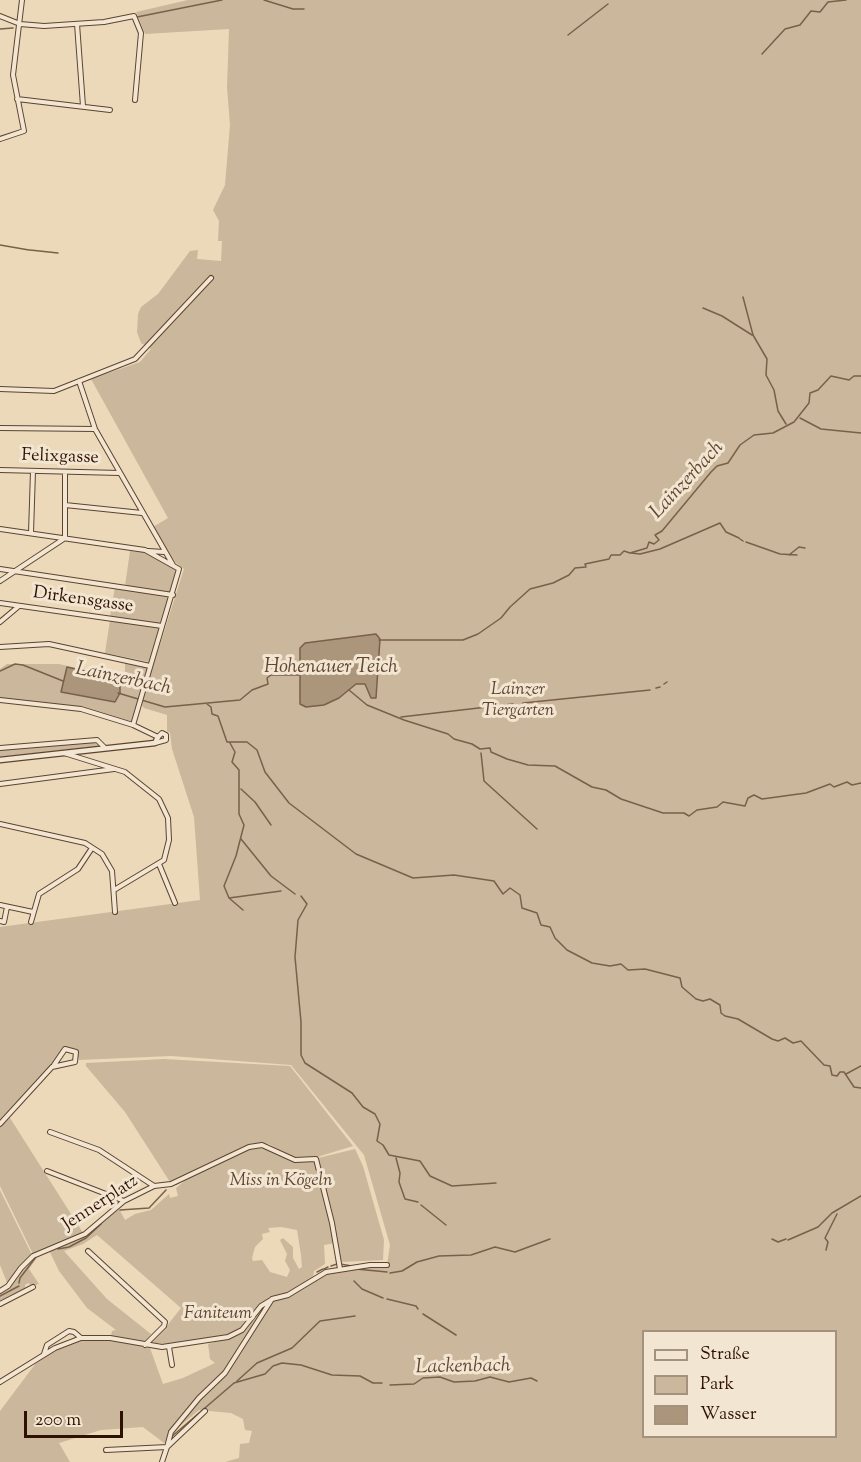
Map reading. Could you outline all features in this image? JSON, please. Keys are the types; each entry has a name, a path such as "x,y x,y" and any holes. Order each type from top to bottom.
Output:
{"street":[{"path":"0,139 24,130 17,99 14,70 22,0"},
{"path":"0,16 20,24 78,24 134,16 141,33 135,99"},
{"path":"78,24 83,106"},
{"path":"17,99 110,110"},
{"path":"0,389 54,391 138,357 211,278"},
{"path":"79,381 95,429 165,552 180,572 131,725"},
{"path":"0,428 95,429"},
{"name":"Felixgasse","path":"0,470 120,473"},
{"path":"31,533 33,471"},
{"path":"65,472 65,538"},
{"path":"65,505 143,513"},
{"path":"0,529 165,552"},
{"path":"0,581 65,538"},
{"path":"145,550 174,566"},
{"path":"0,569 173,595"},
{"name":"Dirkensgasse","path":"0,603 163,626"},
{"path":"0,622 19,606"},
{"path":"0,647 49,644 150,666"},
{"path":"0,700 66,706 131,725 158,736"},
{"path":"0,760 105,748 155,743 163,742 167,737 162,733 155,743"},
{"path":"0,748 97,740 105,748"},
{"path":"64,753 125,771 159,799 164,808 170,830 166,854 159,864 114,890"},
{"path":"0,784 109,772 114,768"},
{"path":"0,824 85,843 92,847 107,860 112,871 115,912"},
{"path":"31,922 39,894 78,869 92,847"},
{"path":"159,864 176,903"},
{"path":"0,905 33,912"},
{"path":"0,921 3,922 7,907"},
{"path":"0,1124 54,1065 65,1049 76,1052 74,1062 54,1065"},
{"path":"50,1132 99,1150 154,1186"},
{"name":"Jennerplatz","path":"0,1291 8,1286 33,1256 85,1234 124,1201 154,1186 171,1184 252,1146 269,1146 295,1160 316,1159 332,1223 340,1269"},
{"path":"47,1171 124,1201"},
{"path":"88,1251 165,1322 164,1326 145,1344"},
{"path":"0,1382 18,1373 44,1354 81,1338 110,1338 169,1347 202,1343 235,1335 261,1306 272,1299 301,1289 317,1275 340,1269 387,1265"},
{"path":"0,1304 33,1287"},
{"path":"162,1462 167,1443 192,1405 225,1373 272,1299"},
{"path":"44,1354 47,1345 69,1331 81,1338"},
{"path":"169,1347 172,1365"},
{"path":"106,1450 167,1443 205,1412"}],"green space":[{"name":"Lainzer Tiergarten","path":"188,0 861,0 861,1462 225,1462 239,1458 240,1444 249,1443 252,1431 245,1430 243,1419 231,1413 199,1410 173,1432 164,1443 143,1427 101,1430 59,1443 70,1462 0,1462 0,1411 36,1363 54,1350 73,1342 97,1340 125,1342 150,1348 163,1384 183,1378 215,1363 210,1359 208,1344 228,1338 164,1344 148,1342 166,1327 181,1308 97,1235 83,1244 64,1251 107,1299 151,1334 144,1342 111,1336 112,1331 116,1330 87,1308 59,1271 48,1248 33,1254 0,1186 0,1126 10,1118 85,1236 119,1209 125,1220 135,1214 151,1210 169,1194 170,1198 178,1196 176,1188 188,1178 250,1149 265,1147 294,1162 302,1162 355,1149 363,1166 384,1240 383,1260 342,1262 335,1243 324,1245 325,1264 314,1271 313,1276 306,1281 324,1273 387,1265 390,1245 364,1155 291,1065 171,1056 79,1060 76,1049 67,1047 0,1122 0,927 200,900 194,817 172,749 170,733 167,731 167,715 144,708 141,704 184,569 176,563 153,527 168,518 91,379 140,362 151,349 141,343 137,332 138,314 141,307 158,294 190,251 198,250 197,259 221,261 222,241 218,241 219,221 213,210 225,185 230,125 227,87 229,29 145,34 136,12","holes":["281,1227 297,1230 302,1267 299,1269 293,1258 293,1247 283,1238 280,1240 287,1254 285,1261 290,1270 287,1277 270,1272 262,1260 253,1261 255,1247 263,1239 262,1234 270,1232 268,1228"]},
{"path":"130,551 143,552 177,571 171,593 125,586"},
{"path":"115,587 169,596 161,624 110,617"},
{"path":"110,620 159,628 149,662 105,653"},
{"path":"125,661 147,666 148,669 131,722 71,706 0,698 0,669 7,664 59,664 125,679"},
{"path":"93,742 100,746 0,757 0,749"},
{"path":"164,1059 290,1066 353,1146 314,1158 295,1159 269,1144 261,1143 247,1146 170,1182 125,1112 86,1066 86,1063"},
{"path":"0,1190 32,1255 19,1267 8,1285 0,1265"},
{"path":"34,1257 36,1259 29,1269 39,1284 33,1286 28,1283 25,1289 0,1301 0,1292 10,1286 23,1267"}],"water":[{"name":"Hohenauer Teich","path":"376,634 380,639 376,698 371,698 365,684 356,684 339,698 324,705 306,707 300,704 300,648 305,643"},
{"path":"67,667 120,679 120,693 115,702 61,692"}],"waterway":[{"path":"137,17 222,0"},
{"path":"264,0 293,9 304,9"},
{"path":"762,54 785,29 800,25 811,11 820,12 828,2 846,0"},
{"path":"568,35 608,4"},
{"path":"0,29 13,28"},
{"path":"0,245 29,250"},
{"path":"30,250 58,253"},
{"path":"743,297 753,335 767,359 766,375 774,390 778,411 786,424"},
{"path":"703,308 722,316 752,335"},
{"name":"Lainzerbach","path":"379,640 463,640 478,634 501,618 530,589 553,583 569,575 575,568 586,567 585,564 609,559 611,555 620,555 624,551 630,553 647,548 649,542 654,544 659,540 655,535 662,531 717,466 728,463 740,445 754,435 773,433 794,422 809,403 810,393 818,390 831,376 849,380 854,376 861,376"},
{"path":"800,418 821,429 861,433"},
{"path":"631,553 640,554 660,549 720,523 726,532 739,538"},
{"path":"746,542 780,554 797,555"},
{"path":"789,555 799,547 805,548"},
{"name":"Lainzerbach","path":"0,671 15,664 23,665 63,681"},
{"name":"Lainzerbach","path":"118,693 165,707 240,700 252,690 268,684 267,678 271,675 299,675"},
{"path":"656,688 660,687"},
{"path":"349,690 367,705 404,720 448,734 454,739 480,749 490,748 491,752 507,759 528,765 555,766 592,787 606,790 621,799 663,813 684,813 689,816 697,810 717,807 723,802 745,806 748,798 754,795 762,799 806,793 830,784 834,787 847,782 852,785 861,783"},
{"path":"523,703 650,690"},
{"path":"207,704 211,707 212,714 218,716 227,742 247,742 257,750 265,772 289,803 356,854 413,878 454,875 494,881 503,894 510,888 520,895 522,908 537,913 541,925 550,927 555,938 567,950 592,963 610,966 621,964 628,970 645,969 680,978 682,987 696,999 703,1001 710,999 720,1005 721,1013 725,1016 738,1019 772,1039 778,1041 785,1038 793,1043 801,1041 824,1065 830,1066 832,1075 837,1076 840,1072 844,1072 854,1087 861,1088"},
{"path":"401,717 513,704"},
{"path":"230,743 235,752 232,762 239,770 239,814 244,825 236,856 224,886 229,898 243,910"},
{"path":"481,753 484,781 537,829"},
{"path":"241,789 255,802 271,825"},
{"path":"241,839 271,876 295,894"},
{"path":"229,898 281,891"},
{"path":"301,896 307,904 298,920 295,957 301,1022 301,1055 305,1063 352,1093 363,1107 375,1114 380,1124 377,1141 383,1145 389,1155 420,1161 430,1176 452,1186 496,1183"},
{"path":"846,1074 861,1066"},
{"path":"396,1158 400,1173 399,1182 405,1199 418,1202"},
{"path":"176,1184 181,1181"},
{"path":"120,1210 149,1208 166,1190"},
{"path":"788,1240 818,1227 832,1213 861,1196"},
{"path":"421,1205 446,1225"},
{"path":"826,1250 828,1242 825,1238 837,1214"},
{"path":"58,1249 69,1247 86,1238 101,1224"},
{"path":"390,1273 402,1271 417,1262 439,1256 471,1255 495,1247 515,1252 550,1239"},
{"path":"772,1239 778,1242 786,1239"},
{"path":"19,1283 20,1278 36,1257"},
{"path":"331,1266 337,1264"},
{"path":"340,1264 352,1266"},
{"path":"324,1269 328,1267"},
{"path":"317,1272 323,1269"},
{"path":"356,1269 387,1272"},
{"path":"354,1281 362,1289 383,1298"},
{"path":"0,1296 19,1286"},
{"path":"387,1299 416,1306 418,1309"},
{"path":"423,1314 456,1335"},
{"path":"237,1381 257,1363 292,1348 320,1321 355,1316"},
{"name":"Lackenbach","path":"170,1438 234,1383 265,1374 273,1366 282,1363 301,1365 332,1375 360,1376 373,1383 382,1383"},
{"name":"Lackenbach","path":"390,1385 414,1384 423,1378 440,1377 454,1382 475,1381 490,1377 509,1382 531,1378 537,1381"}],"park label":[{"name":"Miss in Kögeln","path":"281,1182"},
{"name":"Faniteum","path":"218,1315"}]}
